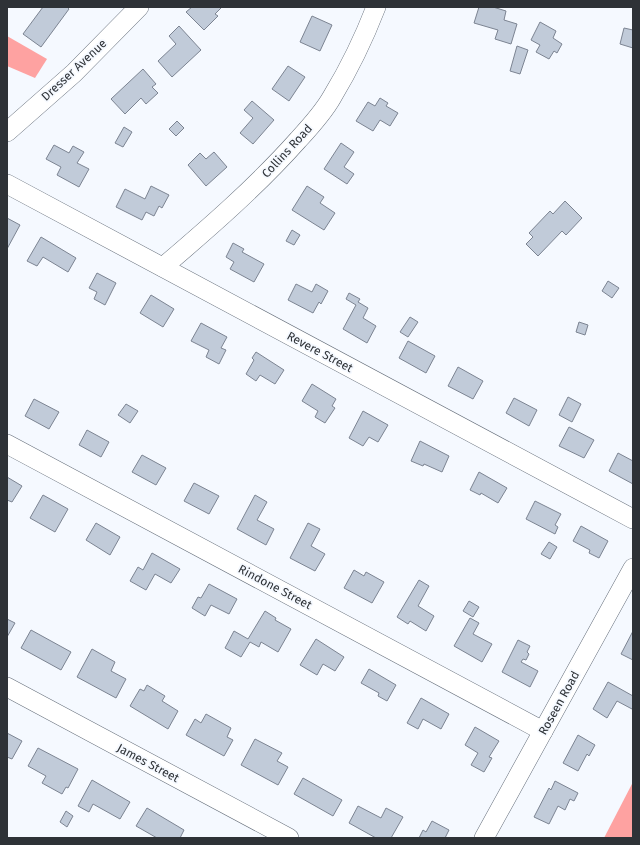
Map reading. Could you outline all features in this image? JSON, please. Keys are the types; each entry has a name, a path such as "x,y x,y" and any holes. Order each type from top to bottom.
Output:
{"street":[{"name":"Dresser Avenue","path":"7,132 74,73 139,7"},
{"name":"Collins Road","path":"163,267 203,233 278,163 309,128 332,98 376,7"},
{"name":"Revere Street","path":"7,184 633,519"},
{"name":"Rindone Street","path":"7,444 543,731"},
{"name":"Roseen Road","path":"484,838 633,568"},
{"name":"James Street","path":"7,687 289,838"}],"shaded area":[{"path":"7,36 47,59 35,78 7,66"},
{"path":"633,782 633,838 604,838"}],"building":[{"path":"43,7 67,7 69,9 41,47 23,34"},
{"path":"192,7 222,7 215,14 218,16 204,30 186,12"},
{"path":"479,7 493,7 506,11 504,20 517,24 511,44 495,39 498,30 474,23"},
{"path":"312,16 332,25 320,51 300,42"},
{"path":"540,22 556,31 553,38 562,44 557,53 554,51 549,59 536,52 540,45 531,40"},
{"path":"179,26 201,50 172,77 158,61 176,44 169,36"},
{"path":"624,28 633,30 633,48 620,44"},
{"path":"517,46 528,50 520,74 510,71"},
{"path":"288,66 305,77 289,101 272,89"},
{"path":"143,69 156,84 152,87 158,93 146,104 141,98 125,114 111,99"},
{"path":"380,98 388,103 386,106 398,113 390,126 380,120 373,131 356,121 368,102 375,106"},
{"path":"252,101 274,120 253,144 240,133 253,118 244,110"},
{"path":"177,121 184,128 176,136 169,129"},
{"path":"124,127 132,132 123,147 115,143"},
{"path":"341,143 354,152 344,167 354,174 347,184 324,169"},
{"path":"54,145 69,153 73,146 84,152 77,163 89,169 79,187 57,175 61,167 46,159"},
{"path":"214,152 227,167 206,186 188,165 200,153 206,159"},
{"path":"151,186 169,195 162,208 159,206 154,216 146,212 142,220 116,207 125,189 145,199"},
{"path":"307,186 324,197 320,203 335,213 324,230 292,210"},
{"path":"565,201 582,218 566,235 562,231 538,256 526,244 533,237 529,233 550,211 553,214"},
{"path":"7,218 20,225 7,249"},
{"path":"292,230 300,235 294,245 286,241"},
{"path":"41,237 76,258 68,272 43,257 37,266 27,261"},
{"path":"233,243 244,249 242,252 264,264 254,282 230,269 234,262 226,257"},
{"path":"97,273 116,283 105,305 94,299 97,292 89,288"},
{"path":"608,281 619,288 612,298 602,291"},
{"path":"296,284 312,292 316,284 328,291 321,304 319,302 313,313 288,300"},
{"path":"349,293 360,299 358,302 368,308 363,318 376,326 367,343 343,329 356,305 346,299"},
{"path":"151,295 174,309 163,327 140,313"},
{"path":"410,317 418,322 408,337 400,332"},
{"path":"579,322 588,325 585,335 576,332"},
{"path":"201,323 227,337 221,348 226,350 219,364 206,357 209,350 191,341"},
{"path":"408,341 435,356 426,373 399,358"},
{"path":"256,352 284,370 275,384 260,375 256,381 246,374 254,360 252,358"},
{"path":"458,367 483,381 473,399 448,386"},
{"path":"312,384 336,399 332,406 335,408 325,423 315,417 318,411 302,401"},
{"path":"568,397 581,404 572,422 559,415"},
{"path":"514,398 537,410 529,426 506,413"},
{"path":"34,399 59,412 49,429 25,416"},
{"path":"126,404 138,411 130,423 118,415"},
{"path":"363,411 388,425 378,442 369,437 363,446 349,438"},
{"path":"569,427 594,440 584,458 559,446"},
{"path":"87,430 109,442 101,457 79,445"},
{"path":"420,441 449,456 442,472 424,464 423,466 411,461"},
{"path":"618,453 633,461 633,484 609,471"},
{"path":"142,455 166,468 156,485 132,472"},
{"path":"479,472 507,488 498,503 481,493 480,495 470,490"},
{"path":"7,477 22,486 12,502 7,500"},
{"path":"194,483 219,496 209,514 184,501"},
{"path":"43,495 68,509 55,532 30,518"},
{"path":"255,495 267,502 257,520 274,529 266,545 237,529"},
{"path":"535,501 561,514 555,525 558,527 555,534 526,519"},
{"path":"96,523 120,537 110,555 86,540"},
{"path":"308,523 320,529 311,546 325,554 315,571 290,558"},
{"path":"581,526 608,541 599,558 589,553 590,550 573,541"},
{"path":"549,542 557,547 550,559 541,554"},
{"path":"152,553 180,569 171,583 155,574 146,590 130,581 138,567 143,570"},
{"path":"354,570 364,576 366,572 384,582 372,603 344,588"},
{"path":"419,580 429,586 418,606 434,616 426,631 410,621 408,624 397,617"},
{"path":"209,584 237,599 229,614 211,605 205,616 192,608 198,597 201,598"},
{"path":"469,601 479,607 473,617 463,611"},
{"path":"265,611 276,618 275,620 291,629 278,652 261,642 259,647 250,642 241,657 225,648 234,631 248,639"},
{"path":"470,618 479,623 473,634 492,644 482,662 454,646"},
{"path":"7,619 15,623 7,637"},
{"path":"31,630 71,652 61,670 21,648"},
{"path":"633,631 633,660 621,654"},
{"path":"316,639 344,657 335,671 323,664 317,675 300,665"},
{"path":"518,640 530,646 527,652 529,654 526,660 523,659 521,662 538,671 530,687 502,672"},
{"path":"92,649 115,662 111,671 126,679 116,698 77,677"},
{"path":"369,669 396,685 387,701 378,696 379,693 361,683"},
{"path":"608,682 633,696 632,709 617,701 607,718 593,709"},
{"path":"147,685 165,696 162,701 178,711 168,729 130,706 140,689 144,691"},
{"path":"421,698 449,714 441,729 423,719 418,729 407,723"},
{"path":"206,714 231,728 227,737 233,740 224,756 186,735 195,719 201,723"},
{"path":"475,727 499,741 489,757 492,758 484,772 471,765 478,753 465,745"},
{"path":"7,733 22,741 12,759 7,757"},
{"path":"578,735 595,745 589,756 587,754 578,771 563,763"},
{"path":"255,739 282,753 277,761 288,767 278,785 241,765"},
{"path":"38,748 78,769 68,788 66,787 62,794 42,783 46,776 28,766"},
{"path":"303,778 342,800 333,816 294,794"},
{"path":"92,780 130,802 120,819 93,804 89,812 78,806"},
{"path":"555,781 578,793 574,801 570,799 565,810 558,806 549,824 534,817 549,788 551,790"},
{"path":"358,806 381,818 386,808 403,817 391,838 376,838 349,823"},
{"path":"147,808 184,830 180,838 157,838 136,826"},
{"path":"66,811 73,816 67,827 60,822"},
{"path":"432,821 449,830 445,838 419,838 423,830 426,832"}]}
